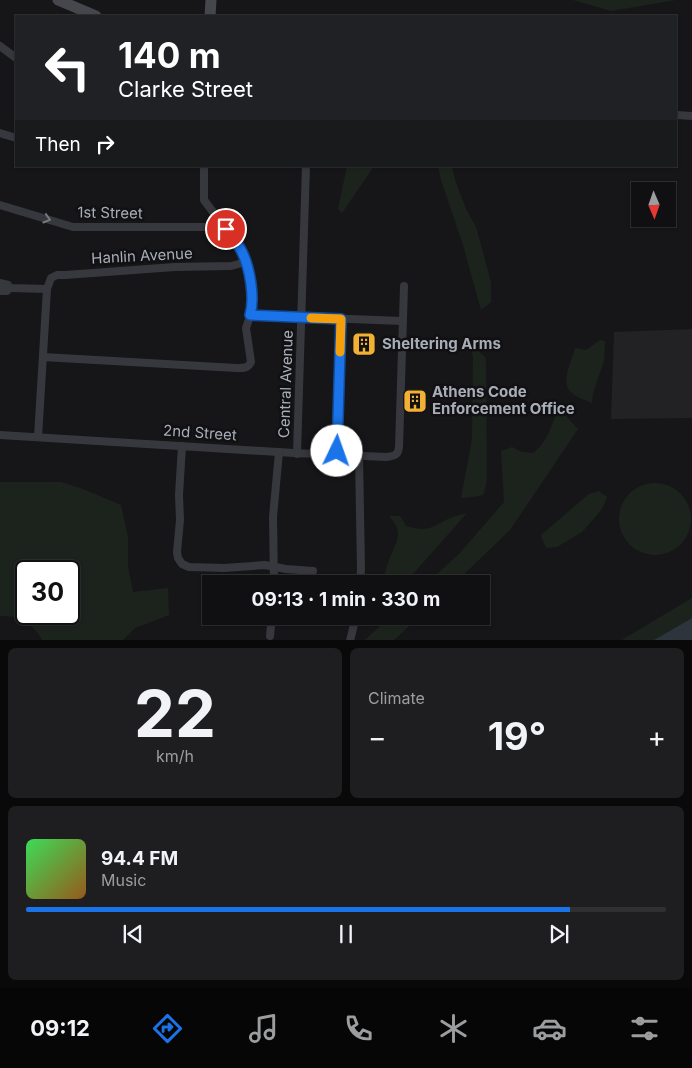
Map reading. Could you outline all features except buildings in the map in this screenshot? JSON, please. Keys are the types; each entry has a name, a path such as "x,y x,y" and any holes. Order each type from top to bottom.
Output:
{"street":[{"path":"58,0 94,15"},
{"path":"210,15 211,0"},
{"path":"0,46 15,57"},
{"path":"677,116 692,116"},
{"path":"0,133 15,138"},
{"path":"43,357 247,367 250,363 246,328 252,310 251,284 241,249 208,206 204,197 204,167"},
{"name":"Central Avenue","path":"297,454 306,167"},
{"name":"1st Street","path":"0,205 73,227 211,227 223,225"},
{"name":"Hanlin Avenue","path":"47,289 51,278 57,276 189,266 231,266 246,262"},
{"path":"0,283 8,285 10,288"},
{"path":"250,315 402,321 404,286"},
{"path":"0,291 7,291 10,288 47,289 38,437"},
{"path":"336,455 341,319"},
{"name":"2nd Street","path":"0,435 297,454 395,456 399,447 402,321"},
{"path":"182,446 178,552 180,562 184,566 224,568 257,565 273,566 286,570 314,571"},
{"name":"Central Avenue","path":"274,575 273,517 279,452"},
{"path":"359,456 361,575"},
{"path":"270,636 271,625"},
{"path":"350,640 354,625"}],"shaded area":[{"path":"573,0 676,0 611,11"},
{"path":"347,167 373,167 342,213 338,209"},
{"path":"438,167 452,167 466,209 476,227 491,282 491,302 481,310 463,245"},
{"path":"692,329 692,418 611,419 614,332"},
{"path":"600,340 605,341 604,361 593,393 592,403 577,397 570,391 567,376 575,348 586,350"},
{"path":"471,345 486,358 487,474 483,495 461,498 472,439 473,358"},
{"path":"560,409 578,429 510,530 463,575 436,575 459,554 504,502 501,451 512,447 522,452 533,453 545,440"},
{"path":"0,482 61,482 121,505 128,537 128,567 133,592 168,588 169,615 135,628 123,640 42,640 30,625 80,625 80,560 15,560 15,617 0,616"},
{"path":"662,483 681,493 689,505 691,519 689,533 681,545 669,553 648,555 629,545 621,533 619,512 629,493 641,485"},
{"path":"599,491 607,497 603,507 582,532 557,547 546,548 541,535 589,494"},
{"path":"467,513 412,575 385,575 398,538 397,528 389,516 400,516 406,526 417,529 430,528 449,518"},
{"path":"692,598 692,618 654,640 622,640"},
{"path":"692,618 692,640 654,640"},
{"path":"381,625 410,625 394,640 365,640"}],"slow traffic":[{"path":"311,318 341,319 340,352"}],"place":[{"name":"Sheltering Arms","path":"364,344"},
{"name":"Athens Code Enforcement Office","path":"415,401"}],"route":[{"path":"226,229 241,249 246,262 251,284 252,310 250,315 341,319 337,451"}]}
